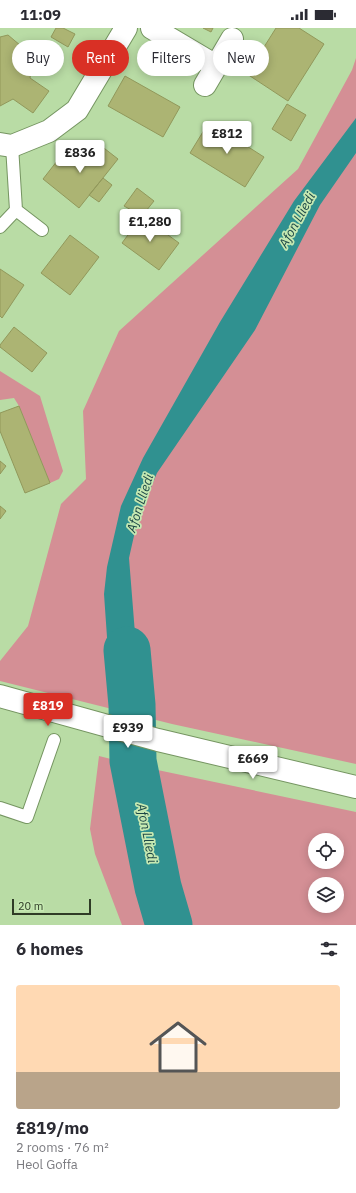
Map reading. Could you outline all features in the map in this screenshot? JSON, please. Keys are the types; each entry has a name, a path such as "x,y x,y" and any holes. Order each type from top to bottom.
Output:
{"street":[{"path":"6,145 49,131 77,110 126,28"},
{"path":"152,28 213,64"},
{"path":"205,85 213,71"},
{"path":"0,696 158,740 356,787"}],"lane":[{"path":"6,145 16,210 42,230"},
{"path":"0,227 16,210"},
{"path":"0,808 27,817 54,740"}],"shaded area":[{"path":"356,58 356,764 172,724 0,681 0,661 28,626 61,504 86,479 83,411 119,331 298,169 352,70"},
{"path":"0,371 40,396 63,471 59,479 50,483 19,406 14,398 0,400"},
{"path":"99,756 123,762 125,805 151,925 122,925 95,854 90,829"},
{"path":"148,768 356,812 356,925 182,925 171,888"}],"water":[{"path":"356,118 356,153 320,205 255,330 157,473 138,518 129,558 141,717 112,709 104,594 107,567 121,506 143,458 220,322 294,201"},
{"path":"123,762 148,768 171,888 182,925 151,925 125,805"}],"building":[{"path":"56,28 63,28 75,34 68,47 64,45 64,40 56,40 51,37"},
{"path":"203,28 213,28 211,32"},
{"path":"276,28 299,28 324,44 288,101 250,76 269,76 268,40"},
{"path":"8,35 14,40 12,40 12,76 30,76 30,78 49,91 33,113 13,99 0,106 0,37"},
{"path":"125,76 180,107 163,137 108,106"},
{"path":"287,104 306,115 291,141 272,129"},
{"path":"209,122 264,157 245,187 190,153"},
{"path":"100,145 118,159 79,208 43,179 68,147 87,162"},
{"path":"103,178 112,185 99,202 89,195"},
{"path":"137,188 154,201 142,216 124,206"},
{"path":"142,216 179,243 159,270 122,243"},
{"path":"70,235 99,257 70,295 41,273"},
{"path":"0,269 24,285 2,318 0,316"},
{"path":"14,327 47,353 32,372 0,347"},
{"path":"19,406 50,483 25,493 0,431 0,413"},
{"path":"0,461 6,466 0,474"},
{"path":"0,506 6,511 0,519"}],"waterway":[{"name":"Afon Lliedi","path":"127,650 132,705 133,761 158,887 169,925"}]}
